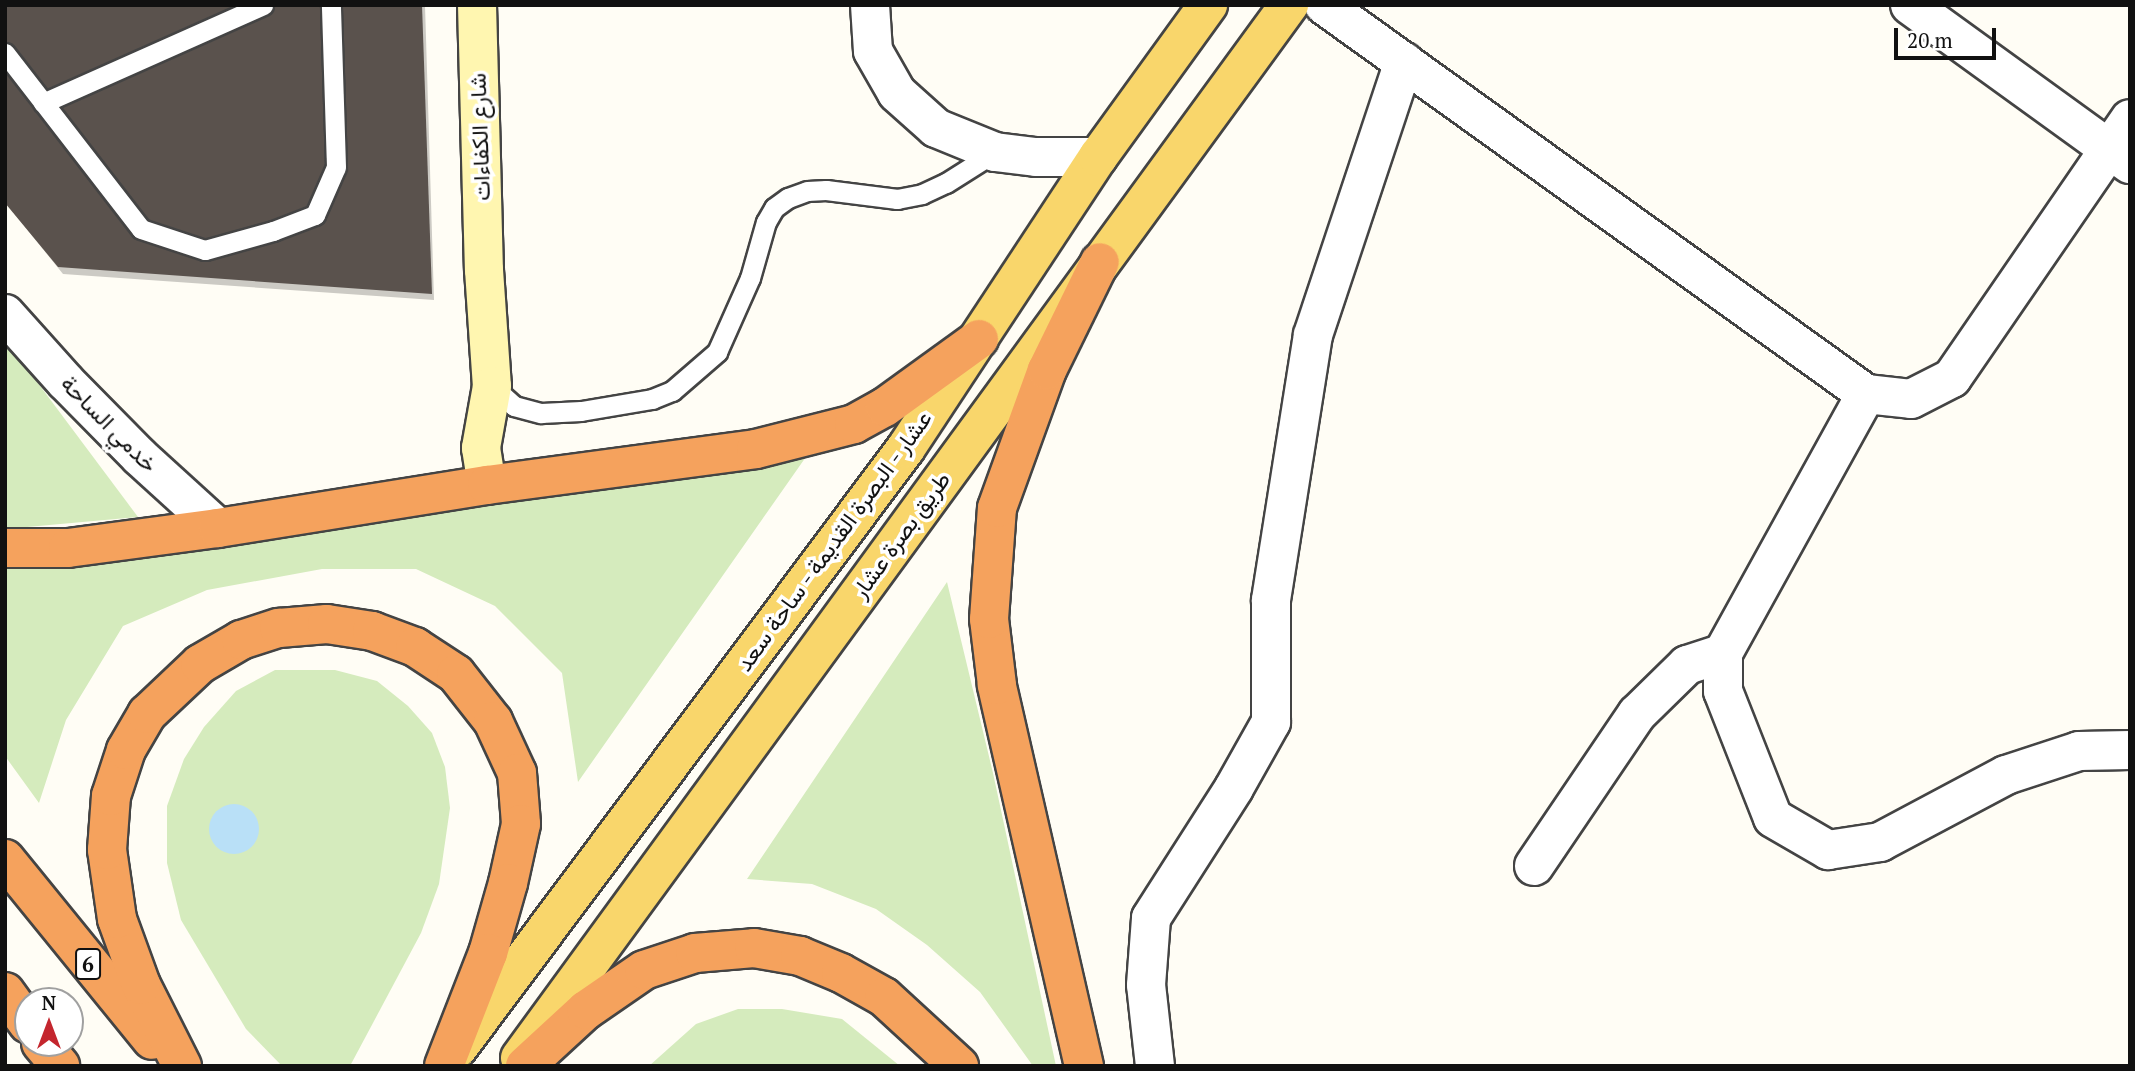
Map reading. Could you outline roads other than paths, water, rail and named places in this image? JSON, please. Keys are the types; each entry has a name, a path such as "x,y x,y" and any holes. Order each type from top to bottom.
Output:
{"highway":[{"path":"1084,1066 997,685 989,619 997,508 1047,370 1100,262"},
{"path":"5,548 68,548 218,528 487,485 713,457 854,424 886,407 979,340"},
{"path":"183,1066 141,985 117,919 107,850 111,796 127,750 148,714 200,664 241,640 279,628 327,624 372,631 415,647 456,674 493,720 517,774 521,824 508,883 488,953 444,1066"},
{"name":"6","path":"5,859 174,1066"},
{"path":"525,1066 586,1010 644,970 695,953 754,948 800,956 841,973 884,998 959,1066"}],"main road":[{"name":"عشار - البصرة القديمة - ساحة سعد","path":"444,1066 906,448 1098,157 1208,5"},
{"name":"طريق بصرة عشار","path":"515,1066 1289,5"}],"street":[{"name":"شارع الكفاءات","path":"477,5 484,270 492,386 481,448 487,485"},
{"path":"870,5 873,51 897,93 936,128 995,152 1036,157 1098,157"},
{"path":"1324,5 1866,394 1911,399 1952,378 2123,144 1910,5"},
{"path":"1155,1066 1146,985 1151,918 1234,788 1271,722 1271,600 1313,335 1404,62"},
{"name":"خدمي الساحة","path":"5,314 131,448 218,528"},
{"path":"1866,394 1723,653 1723,691 1773,818 1828,850 1880,842 2006,775 2079,751 2130,750"},
{"path":"1534,866 1637,714 1687,665 1723,653"}],"lane":[{"path":"43,103 263,5"},
{"path":"5,53 141,229 205,250 273,231 315,215 336,167 331,5"},
{"path":"492,386 513,407 541,413 581,411 652,399 672,391 717,352 750,278 766,222 781,203 807,191 897,199 922,194 972,169 995,152"}],"water":[{"path":"234,804 252,811 259,829 252,847 234,854 216,847 209,829 216,811"}]}
